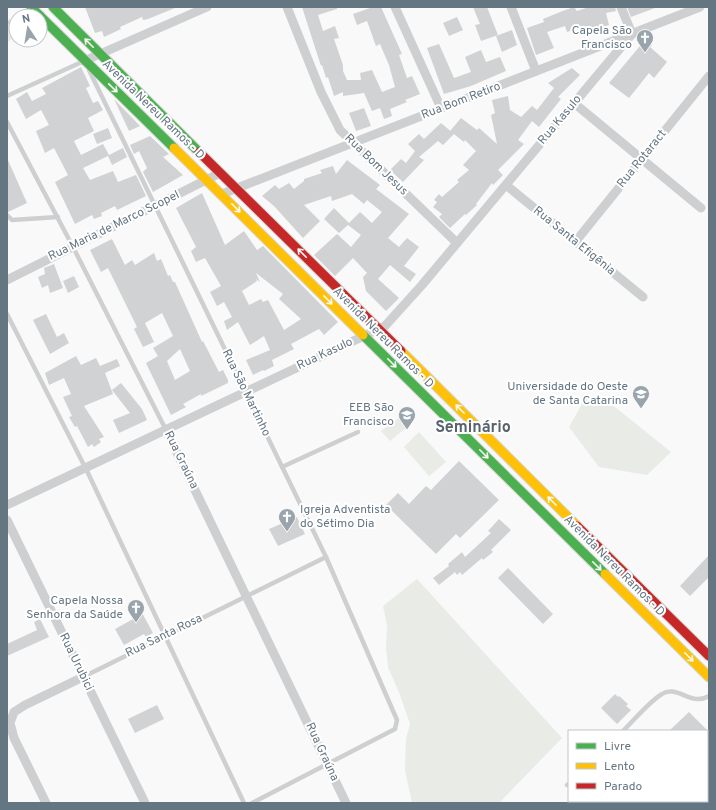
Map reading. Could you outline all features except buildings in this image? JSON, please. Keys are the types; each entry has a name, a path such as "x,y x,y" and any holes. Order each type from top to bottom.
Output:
{"street":[{"name":"Avenida Nereu Ramos - D","path":"53,7 709,656"},
{"path":"84,61 207,7"},
{"name":"Rua Bom Jesus","path":"287,7 321,92 340,130 457,243"},
{"path":"395,7 441,108"},
{"path":"511,7 536,71"},
{"path":"621,7 632,34"},
{"name":"Rua Bom Retiro","path":"222,194 700,7"},
{"name":"Avenida Nereu Ramos - D","path":"48,24 84,61 207,179 709,677"},
{"name":"Rua Kasulo","path":"7,506 245,392 379,330 390,320 457,243 632,34"},
{"name":"Rua Rotaract","path":"576,241 709,76"},
{"path":"574,103 701,208"},
{"name":"Rua Maria de Marco Scopel","path":"7,280 220,173"},
{"name":"Rua Santa Efigênia","path":"506,185 643,297"},
{"name":"Rua Graúna","path":"166,430 346,803"},
{"name":"Rua Urubici","path":"7,520 145,803"},
{"path":"646,614 656,604"},
{"name":"Rua Santa Rosa","path":"46,803 14,738 10,724 14,712 83,676"}],"lane":[{"path":"7,96 84,61"},
{"name":"Rua São Martinho","path":"84,61 326,557 397,720 395,729 328,765"},
{"name":"Rua Graúna","path":"7,122 58,217 166,430"},
{"path":"7,215 12,220 58,217"},
{"path":"7,314 85,468 244,803"},
{"path":"282,467 358,432"},
{"path":"584,553 595,543"},
{"name":"Rua Santa Rosa","path":"83,676 326,557"},
{"path":"624,730 662,693 674,691 693,699 702,700 709,696"},
{"path":"252,803 328,765"}],"shaded area":[{"path":"7,20 8,20 7,43"},
{"path":"586,397 605,399 671,452 647,475 599,467 569,427"},
{"path":"399,418 407,427 390,441 381,431"},
{"path":"419,432 446,462 429,476 404,447"},
{"path":"417,579 562,738 499,803 412,803 405,770 406,739 410,724 388,667 386,648 387,625 383,606"}],"traffic: fast":[{"path":"53,7 199,152"},
{"path":"48,24 174,148"},
{"path":"363,335 605,574"}],"traffic: slow":[{"path":"174,148 363,335"},
{"path":"401,351 577,526"},
{"path":"605,574 709,677"}],"traffic: jam":[{"path":"199,152 401,351"},
{"path":"577,526 709,656"}],"place":[{"name":"Capela São Francisco","path":"645,53"},
{"name":"Universidade do Oeste de Santa Catarina","path":"641,409"},
{"name":"EEB São Francisco","path":"407,430"},
{"name":"Igreja Adventista do Sétimo Dia","path":"287,532"},
{"name":"Capela Nossa Senhora da Saúde","path":"136,623"}],"district":[{"name":"Seminário","path":"473,428"}]}
